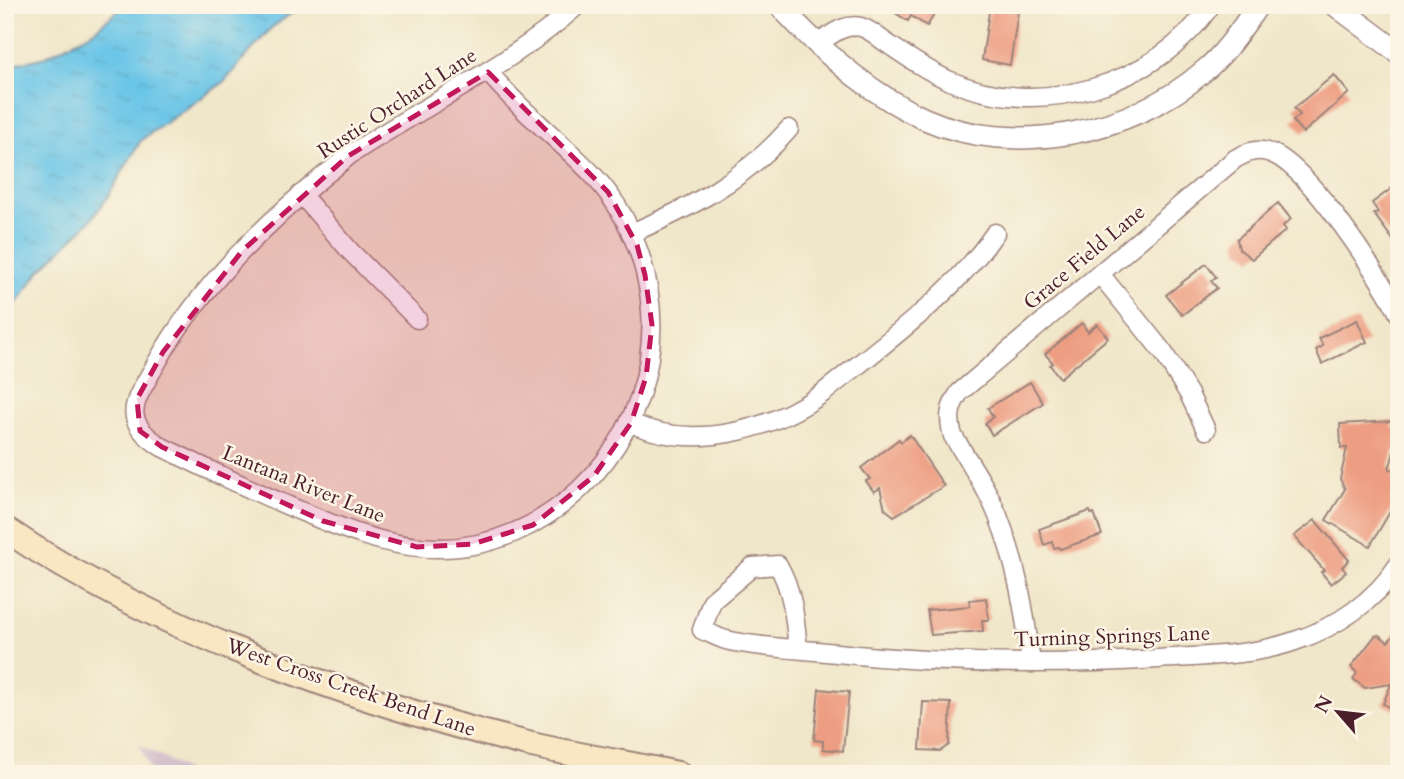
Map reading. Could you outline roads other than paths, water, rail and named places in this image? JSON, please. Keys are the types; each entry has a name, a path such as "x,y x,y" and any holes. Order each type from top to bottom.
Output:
{"main road":[{"name":"West Cross Creek Bend Lane","path":"5,529 30,546 127,600 213,639 315,679 422,715 534,745 678,774"}],"street":[{"name":"Rustic Orchard Lane","path":"135,420 136,399 163,352 189,315 242,251 301,194 348,156 528,46 578,5"},
{"path":"779,5 817,44 851,73 888,99 926,119 968,132 1009,138 1045,136 1093,128 1131,116 1167,98 1205,71 1233,41 1258,5"},
{"path":"817,44 848,26 858,26 868,29 915,62 949,80 985,92 1049,96 1090,90 1151,63 1181,39 1211,5"},
{"path":"1335,5 1399,53"},
{"name":"Lantana River Lane","path":"135,420 140,431 162,447 252,490 334,525 397,544 440,548 473,544 533,525 556,510 594,475 631,423 646,377 652,325 645,275 631,233 608,192 591,171 516,103 488,72"},
{"path":"631,233 681,211 730,183 773,147 789,129"},
{"name":"Grace Field Lane","path":"1031,663 1025,609 1012,555 997,514 953,436 949,413 960,392 1246,152 1260,150 1283,158 1300,172 1361,251 1399,314"},
{"path":"301,194 350,251 416,319"},
{"path":"631,423 671,434 721,434 763,426 804,407 963,274 995,233"},
{"path":"1100,274 1163,352 1189,394 1206,430"},
{"name":"Turning Springs Lane","path":"797,649 795,616 787,581 778,565 752,567 712,601 702,630 726,640 797,649 927,662 1098,663 1190,657 1273,647 1312,635 1348,616 1372,597 1397,571"}],"water":[{"path":"126,5 303,5 271,28 224,82 141,140 107,198 90,221 39,272 13,308 5,327 5,66 42,58 88,35"}]}
